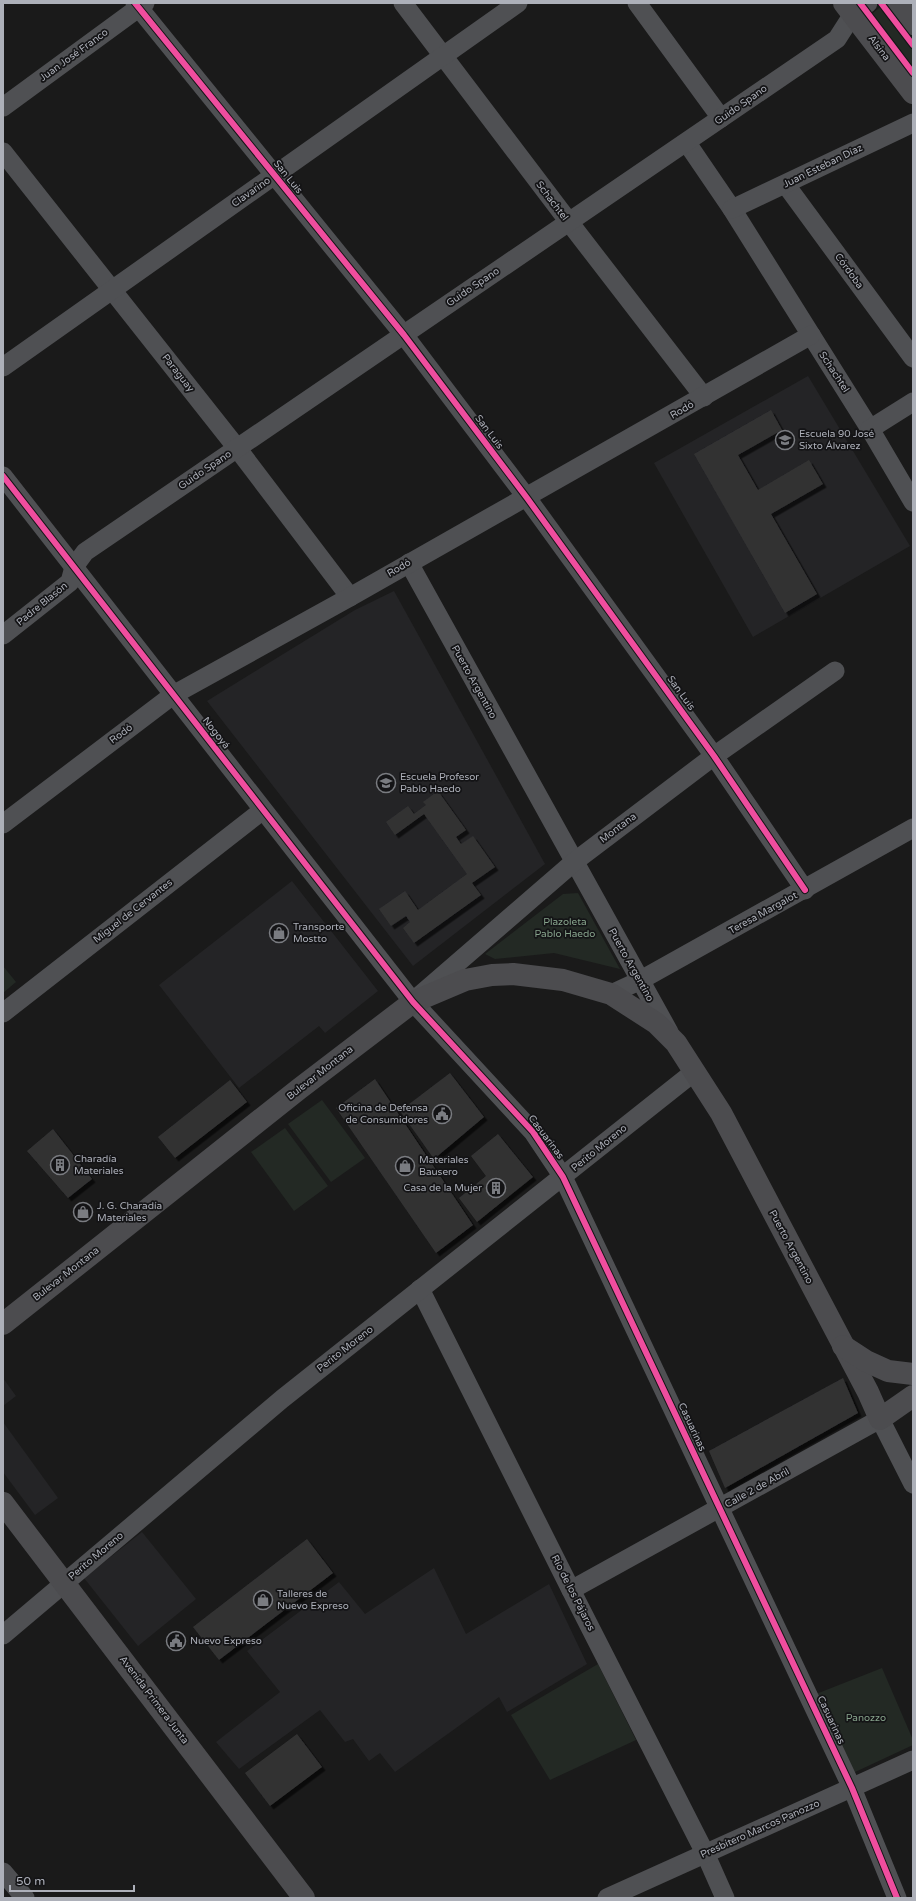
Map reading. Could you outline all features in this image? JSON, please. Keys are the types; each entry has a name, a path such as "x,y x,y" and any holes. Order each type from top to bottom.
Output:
{"main road":[{"path":"897,3 913,24"},
{"name":"Alsina","path":"855,7 913,93"},
{"name":"Bulevar Montana","path":"3,1324 299,1089 413,1002 465,980 492,975 513,974 563,980 611,994 656,1023 676,1043"},
{"name":"Puerto Argentino","path":"676,1043 721,1113 842,1346 868,1392 880,1419"},
{"path":"842,1346 866,1361 905,1376"},
{"path":"868,1392 870,1385 877,1377 905,1376"},
{"path":"880,1419 913,1396"},
{"name":"Avenida Primera Junta","path":"3,1503 304,1898"}],"street":[{"name":"Schachtel","path":"403,3 568,222 704,397"},
{"name":"Clavarino","path":"3,368 518,3"},
{"path":"637,3 721,118"},
{"name":"Juan José Franco","path":"3,107 139,5"},
{"name":"San Luis","path":"139,5 404,335 527,498 714,756 805,890"},
{"name":"Guido Spano","path":"74,567 85,552 568,222 687,143 837,39 855,7"},
{"name":"Juan Esteban Díaz","path":"732,209 786,185 913,123"},
{"name":"Schachtel","path":"687,143 732,209 870,429 913,502"},
{"name":"Paraguay","path":"3,152 237,448 350,597"},
{"name":"Córdoba","path":"786,185 913,358"},
{"name":"Rodó","path":"3,824 173,694 527,498 810,335"},
{"path":"870,429 913,402"},
{"name":"Nogoyá","path":"3,476 413,1002"},
{"name":"Puerto Argentino","path":"409,563 639,981 676,1043"},
{"name":"Padre Blasón","path":"3,635 70,582 74,567"},
{"name":"Montana","path":"413,1002 574,862 714,756 835,670"},
{"name":"Miguel de Cervantes","path":"3,1013 263,810"},
{"name":"Teresa Margalot","path":"611,994 639,981 805,890 913,828"},
{"name":"Casuarinas","path":"413,1002 533,1132 563,1177 852,1788 897,1898"},
{"name":"Perito Moreno","path":"3,1634 282,1399 694,1072"},
{"name":"Río de los Pájaros","path":"420,1289 705,1853 725,1898"},
{"path":"880,1419 913,1484"},
{"name":"Calle 2 de Abril","path":"571,1590 880,1419"},
{"name":"Presbítero Marcos Panozzo","path":"607,1898 913,1760"},
{"path":"3,1872 25,1898"}],"shaded area":[{"path":"808,376 910,546 753,637 654,463"},
{"name":"Escuela Profesor Pablo Haedo","path":"394,591 545,864 413,966 207,701 355,610"},
{"name":"Transporte Mostto","path":"292,881 378,991 325,1033 319,1026 239,1088 159,985"},
{"path":"3,1378 16,1396 3,1406"},
{"path":"3,1422 58,1498 35,1515 3,1472"},
{"path":"142,1532 196,1599 138,1646 84,1578"},
{"path":"434,1568 466,1634 549,1584 587,1664 507,1712 499,1697 395,1772 380,1753 369,1761 353,1739 345,1742 320,1710 239,1769 216,1742 280,1692 247,1651 339,1582 365,1614"}],"green space":[{"path":"884,4 913,41 913,75 867,18"},
{"name":"Plazoleta Pablo Haedo","path":"578,893 620,969 554,953 495,959 485,954 563,894"},
{"path":"3,966 16,982 3,993"},
{"path":"322,1100 365,1158 331,1182 288,1124"},
{"path":"285,1128 328,1186 294,1211 251,1152"},
{"path":"598,1664 636,1740 550,1780 511,1715"},
{"name":"Panozzo","path":"882,1668 913,1740 913,1745 853,1773 816,1694"}],"building":[{"path":"771,410 782,430 738,455 758,490 809,460 823,484 771,514 817,594 785,613 694,454"},
{"path":"438,791 466,830 456,837 461,844 473,836 495,867 472,883 481,895 414,943 403,928 410,922 406,916 391,926 379,909 405,891 418,910 467,874 424,814 395,835 386,822 408,806 414,814 426,805 423,802"},
{"name":"Oficina de Defensa de Consumidores","path":"450,1073 484,1117 434,1159 400,1111"},
{"name":"Materiales Bausero","path":"375,1079 473,1225 436,1253 336,1108"},
{"path":"230,1080 247,1102 175,1158 158,1137"},
{"name":"Charadía Materiales","path":"53,1129 92,1179 68,1198 27,1151"},
{"name":"Casa de la Mujer","path":"498,1134 533,1177 477,1222 459,1198 486,1176 471,1156"},
{"path":"843,1378 858,1413 725,1488 709,1451"},
{"name":"Talleres de Nuevo Expreso","path":"307,1539 333,1573 219,1660 193,1627"},
{"path":"297,1734 322,1767 270,1806 245,1773"}],"cycle path":[{"path":"135,3 404,335 527,498 714,756 805,890"},
{"path":"860,3 913,73"},
{"path":"881,3 913,45"},
{"path":"3,476 413,1002 533,1132 563,1177 852,1788 897,1898"}],"place":[{"name":"Escuela 90 José Sixto Álvarez","path":"785,440"},
{"name":"Escuela Profesor Pablo Haedo","path":"386,783"},
{"name":"Transporte Mostto","path":"279,933"},
{"name":"Oficina de Defensa de Consumidores","path":"442,1114"},
{"name":"Charadía Materiales","path":"60,1165"},
{"name":"Materiales Bausero","path":"405,1166"},
{"name":"Casa de la Mujer","path":"496,1188"},
{"name":"J. G. Charadía Materiales","path":"83,1212"},
{"name":"Talleres de Nuevo Expreso","path":"263,1600"},
{"name":"Nuevo Expreso","path":"176,1641"}]}
